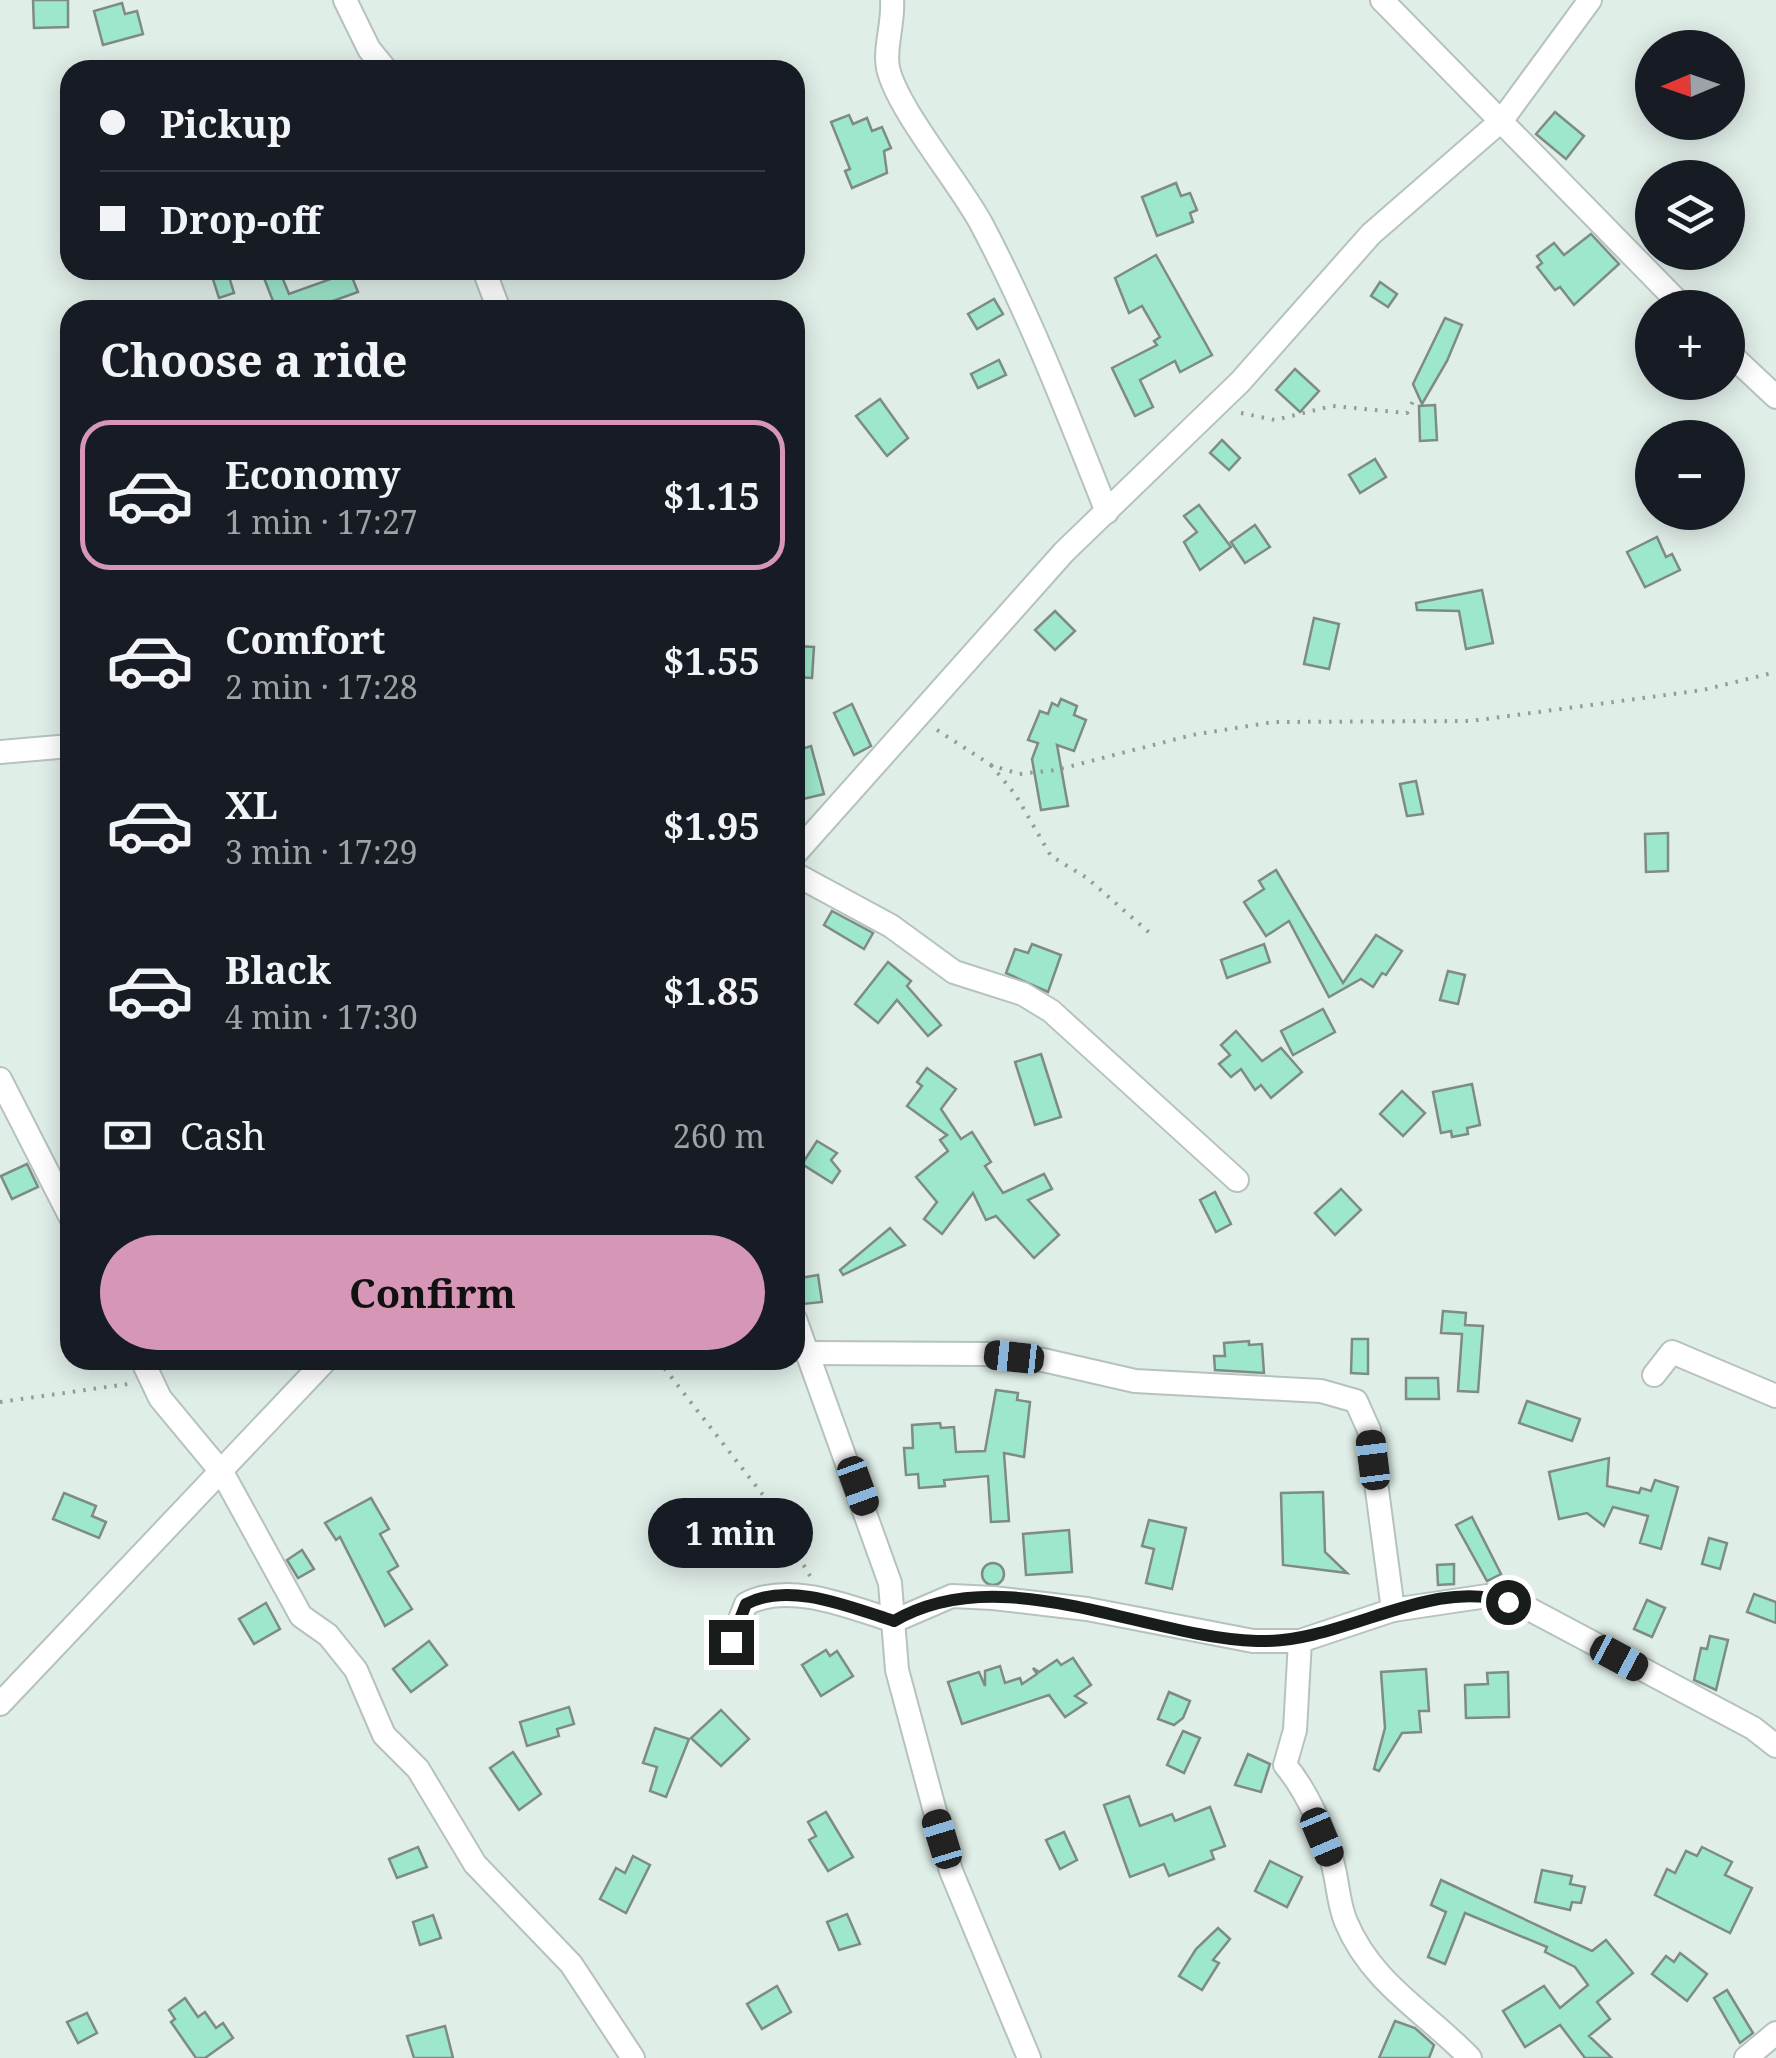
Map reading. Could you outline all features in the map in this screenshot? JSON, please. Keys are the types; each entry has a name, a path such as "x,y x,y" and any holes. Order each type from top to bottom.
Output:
{"street":[{"path":"345,0 378,60"},
{"path":"892,0 894,25 886,62 894,88 979,220 1033,325 1107,512"},
{"path":"1382,0 1667,290"},
{"path":"805,843 1064,552 1212,410 1371,234 1502,120 1589,0"},
{"path":"1745,368 1776,397"},
{"path":"0,752 60,747"},
{"path":"805,879 891,926 954,972 1023,994 1051,1011 1237,1180"},
{"path":"0,1079 60,1196"},
{"path":"805,1345 890,1583 896,1670 951,1871 1029,2058"},
{"path":"1654,1375 1672,1352 1776,1396"},
{"path":"808,1353 987,1354 1042,1360 1135,1381 1320,1391 1356,1401 1369,1430 1394,1610"},
{"path":"147,1370 160,1398 222,1474 300,1616 328,1635 356,1670 384,1735 418,1769 475,1864 571,1964 632,2058"},
{"path":"0,1704 222,1474 246,1443 316,1370"},
{"path":"731,1642 746,1604 764,1594 827,1600 894,1621 952,1596 993,1598 1087,1610 1253,1641 1300,1641 1394,1610 1487,1596 1530,1609 1753,1728 1776,1746"},
{"path":"1300,1641 1296,1730 1285,1765 1301,1784 1333,1864 1345,1920 1384,1983 1413,2010 1442,2028 1470,2058"},
{"path":"1746,2058 1776,2034"}],"path":[{"path":"1212,410 1276,420 1332,406 1407,413 1413,401"},
{"path":"916,717 992,765 1019,774 1056,770 1192,735 1272,722 1471,720 1704,690 1776,672"},
{"path":"992,765 1015,794 1051,856 1087,878 1152,935"},
{"path":"666,1370 763,1495 827,1600"},
{"path":"0,1402 153,1382"}],"building":[{"path":"33,0 68,0 68,27 34,28"},
{"path":"122,3 125,14 137,11 143,34 103,45 94,11"},
{"path":"1555,112 1584,136 1566,159 1536,134"},
{"path":"849,115 853,124 867,118 872,131 882,127 891,148 884,151 887,173 852,188 845,171 850,169 831,122"},
{"path":"1176,183 1181,196 1190,193 1197,210 1190,213 1193,222 1157,236 1142,197"},
{"path":"1591,234 1619,264 1574,305 1560,287 1555,290 1537,267 1542,263 1537,256 1554,243 1564,255"},
{"path":"1156,255 1212,355 1180,372 1175,361 1140,380 1153,407 1135,416 1112,368 1157,345 1154,341 1160,337 1142,306 1129,313 1115,278"},
{"path":"213,280 230,280 234,293 219,298"},
{"path":"265,280 283,280 289,294 328,280 353,280 358,292 336,300 273,300"},
{"path":"1380,282 1397,294 1388,307 1371,296"},
{"path":"994,299 1003,314 977,329 968,314"},
{"path":"1445,318 1462,325 1422,404 1413,384"},
{"path":"999,360 1006,375 978,388 971,374"},
{"path":"1295,369 1319,391 1300,412 1276,390"},
{"path":"880,399 908,438 887,456 856,416"},
{"path":"1435,405 1437,440 1420,441 1419,406"},
{"path":"1222,440 1240,458 1229,470 1210,453"},
{"path":"1375,459 1386,477 1360,493 1349,475"},
{"path":"1199,505 1231,547 1200,570 1184,542 1197,532 1184,516"},
{"path":"1255,525 1270,547 1245,563 1231,542"},
{"path":"1657,537 1666,557 1672,554 1680,570 1645,587 1627,552"},
{"path":"1482,590 1493,643 1466,649 1459,611 1417,610 1416,603"},
{"path":"1055,611 1075,631 1055,650 1035,630"},
{"path":"1314,618 1339,624 1329,669 1304,664"},
{"path":"805,647 814,647 812,678 805,678"},
{"path":"1061,699 1077,706 1074,715 1086,720 1074,751 1057,745 1068,806 1041,810 1032,759 1038,743 1028,740 1040,711 1048,714 1052,703 1058,706"},
{"path":"852,704 871,746 854,755 834,713"},
{"path":"811,746 824,794 805,799 805,748"},
{"path":"1416,781 1423,814 1407,816 1400,784"},
{"path":"1668,833 1668,871 1646,872 1645,834"},
{"path":"1276,870 1343,983 1376,935 1402,951 1386,975 1382,973 1373,987 1361,979 1329,997 1289,921 1266,936 1244,902 1264,889 1259,881"},
{"path":"832,911 873,933 864,949 824,925"},
{"path":"1032,944 1061,955 1048,992 1006,973 1015,949 1028,953"},
{"path":"1264,944 1270,962 1227,978 1221,960"},
{"path":"888,962 911,981 907,986 941,1025 928,1036 897,1000 878,1023 855,1004"},
{"path":"1448,971 1465,975 1458,1004 1440,1000"},
{"path":"1323,1009 1335,1032 1293,1055 1281,1031"},
{"path":"1236,1031 1262,1061 1281,1048 1302,1072 1271,1098 1261,1085 1255,1090 1241,1069 1231,1077 1219,1064 1230,1055 1221,1045"},
{"path":"1041,1054 1061,1117 1035,1125 1015,1062"},
{"path":"927,1068 956,1089 941,1109 961,1139 972,1132 991,1162 985,1166 1003,1193 1044,1174 1052,1189 1028,1200 1059,1235 1034,1258 996,1216 986,1220 973,1193 942,1234 924,1219 937,1202 916,1177 948,1151 940,1140 947,1135 907,1106 922,1086 917,1082"},
{"path":"1472,1084 1480,1125 1467,1128 1468,1134 1452,1137 1451,1131 1441,1133 1433,1092"},
{"path":"1402,1091 1425,1113 1403,1136 1380,1114"},
{"path":"817,1141 837,1153 831,1160 840,1171 832,1183 805,1166"},
{"path":"27,1164 38,1187 12,1199 1,1176"},
{"path":"1341,1189 1361,1210 1335,1235 1315,1213"},
{"path":"1215,1192 1231,1224 1216,1232 1200,1200"},
{"path":"890,1228 905,1245 843,1275 840,1270"},
{"path":"818,1275 822,1302 805,1304 805,1277"},
{"path":"1443,1311 1466,1313 1465,1325 1483,1326 1478,1392 1458,1391 1462,1334 1441,1333"},
{"path":"1352,1339 1368,1339 1368,1374 1351,1373"},
{"path":"1249,1341 1249,1345 1262,1344 1264,1373 1215,1370 1214,1356 1225,1356 1224,1343"},
{"path":"1406,1378 1438,1378 1439,1399 1406,1399"},
{"path":"996,1390 1018,1393 1017,1400 1030,1402 1024,1457 1004,1453 1009,1521 991,1522 988,1476 944,1480 945,1486 919,1488 918,1474 906,1475 904,1448 913,1448 912,1425 940,1423 941,1428 954,1427 956,1452 985,1451"},
{"path":"1527,1401 1580,1419 1572,1441 1519,1423"},
{"path":"1609,1458 1607,1486 1639,1493 1641,1488 1651,1491 1655,1480 1678,1487 1661,1549 1640,1543 1648,1516 1613,1507 1604,1526 1587,1513 1559,1519 1549,1472"},
{"path":"1323,1492 1325,1552 1347,1573 1283,1565 1281,1493"},
{"path":"64,1493 96,1506 92,1516 106,1522 99,1538 53,1519"},
{"path":"371,1498 389,1529 380,1534 398,1566 388,1572 412,1609 385,1626 340,1537 336,1540 325,1523"},
{"path":"1472,1517 1501,1574 1487,1581 1456,1525"},
{"path":"1149,1520 1186,1528 1172,1589 1146,1583 1154,1549 1142,1546"},
{"path":"1069,1530 1072,1572 1026,1575 1023,1534"},
{"path":"1709,1538 1727,1543 1720,1569 1702,1564"},
{"path":"302,1550 314,1569 298,1578 287,1560"},
{"path":"993,1563 1004,1574 993,1585 982,1574"},
{"path":"1454,1564 1454,1584 1438,1585 1437,1565"},
{"path":"1754,1594 1776,1602 1776,1623 1747,1612"},
{"path":"1647,1600 1665,1608 1652,1637 1634,1629"},
{"path":"266,1603 280,1629 254,1644 239,1619"},
{"path":"1710,1636 1728,1640 1716,1690 1694,1680 1701,1648 1707,1649"},
{"path":"429,1641 447,1665 411,1692 393,1669"},
{"path":"826,1650 830,1656 837,1651 853,1676 821,1696 802,1665"},
{"path":"1073,1658 1091,1685 1075,1696 1086,1703 1065,1717 1049,1695 962,1724 948,1682 979,1672 985,1686 985,1671 1000,1666 1005,1683 1020,1678 1022,1684 1037,1674 1033,1668 1039,1672 1057,1660 1061,1665"},
{"path":"1426,1669 1429,1711 1419,1711 1421,1732 1402,1733 1379,1771 1374,1769 1385,1728 1381,1672"},
{"path":"1508,1672 1509,1717 1466,1718 1465,1685 1488,1684 1487,1673"},
{"path":"1169,1692 1190,1701 1183,1718 1174,1725 1158,1719"},
{"path":"569,1707 574,1724 557,1729 559,1736 527,1746 520,1722"},
{"path":"721,1710 749,1739 721,1766 691,1738"},
{"path":"655,1728 689,1739 666,1797 650,1791 657,1767 643,1763"},
{"path":"1183,1731 1200,1738 1184,1773 1167,1765"},
{"path":"513,1752 541,1794 519,1810 490,1768"},
{"path":"1248,1754 1270,1764 1261,1792 1235,1785"},
{"path":"1129,1796 1140,1826 1172,1814 1175,1821 1210,1807 1225,1846 1211,1851 1214,1859 1169,1876 1164,1864 1130,1877 1104,1805"},
{"path":"826,1812 853,1857 828,1871 809,1840 816,1836 808,1822"},
{"path":"1064,1832 1077,1860 1060,1869 1046,1840"},
{"path":"418,1847 427,1867 397,1878 389,1859"},
{"path":"1702,1847 1732,1862 1725,1875 1752,1888 1730,1933 1655,1895 1667,1869 1675,1873 1686,1851 1697,1856"},
{"path":"633,1856 650,1865 626,1913 600,1899 616,1868 625,1873"},
{"path":"1270,1861 1302,1877 1287,1907 1255,1891"},
{"path":"1542,1870 1572,1876 1570,1884 1585,1887 1581,1903 1572,1902 1570,1910 1535,1902"},
{"path":"1441,1880 1592,1951 1606,1940 1633,1973 1597,2002 1610,2019 1589,2036 1612,2058 1585,2058 1560,2025 1525,2047 1503,2011 1544,1986 1560,2008 1588,1985 1575,1967 1545,1952 1547,1947 1465,1913 1445,1964 1428,1957 1446,1912 1431,1905"},
{"path":"847,1914 860,1944 839,1950 827,1922"},
{"path":"433,1915 441,1938 420,1945 413,1922"},
{"path":"1218,1928 1230,1939 1213,1960 1219,1963 1202,1990 1179,1976 1196,1949"},
{"path":"1680,1953 1707,1974 1687,2001 1652,1974 1666,1956 1674,1962"},
{"path":"777,1986 791,2012 762,2029 747,2004"},
{"path":"1727,1990 1753,2033 1740,2043 1714,1998"},
{"path":"185,1998 198,2017 205,2012 216,2028 223,2023 233,2038 205,2058 196,2058 171,2022 175,2019 169,2010"},
{"path":"87,2013 97,2033 78,2043 67,2022"},
{"path":"1395,2021 1415,2028 1434,2045 1429,2058 1379,2058"},
{"path":"445,2026 453,2058 414,2058 407,2036"}],"route":[{"path":"731,1642 746,1604 764,1594 827,1600 894,1621 916,1608 952,1596 993,1598 1087,1610 1253,1641 1300,1641 1436,1600 1487,1596 1508,1602"}]}
